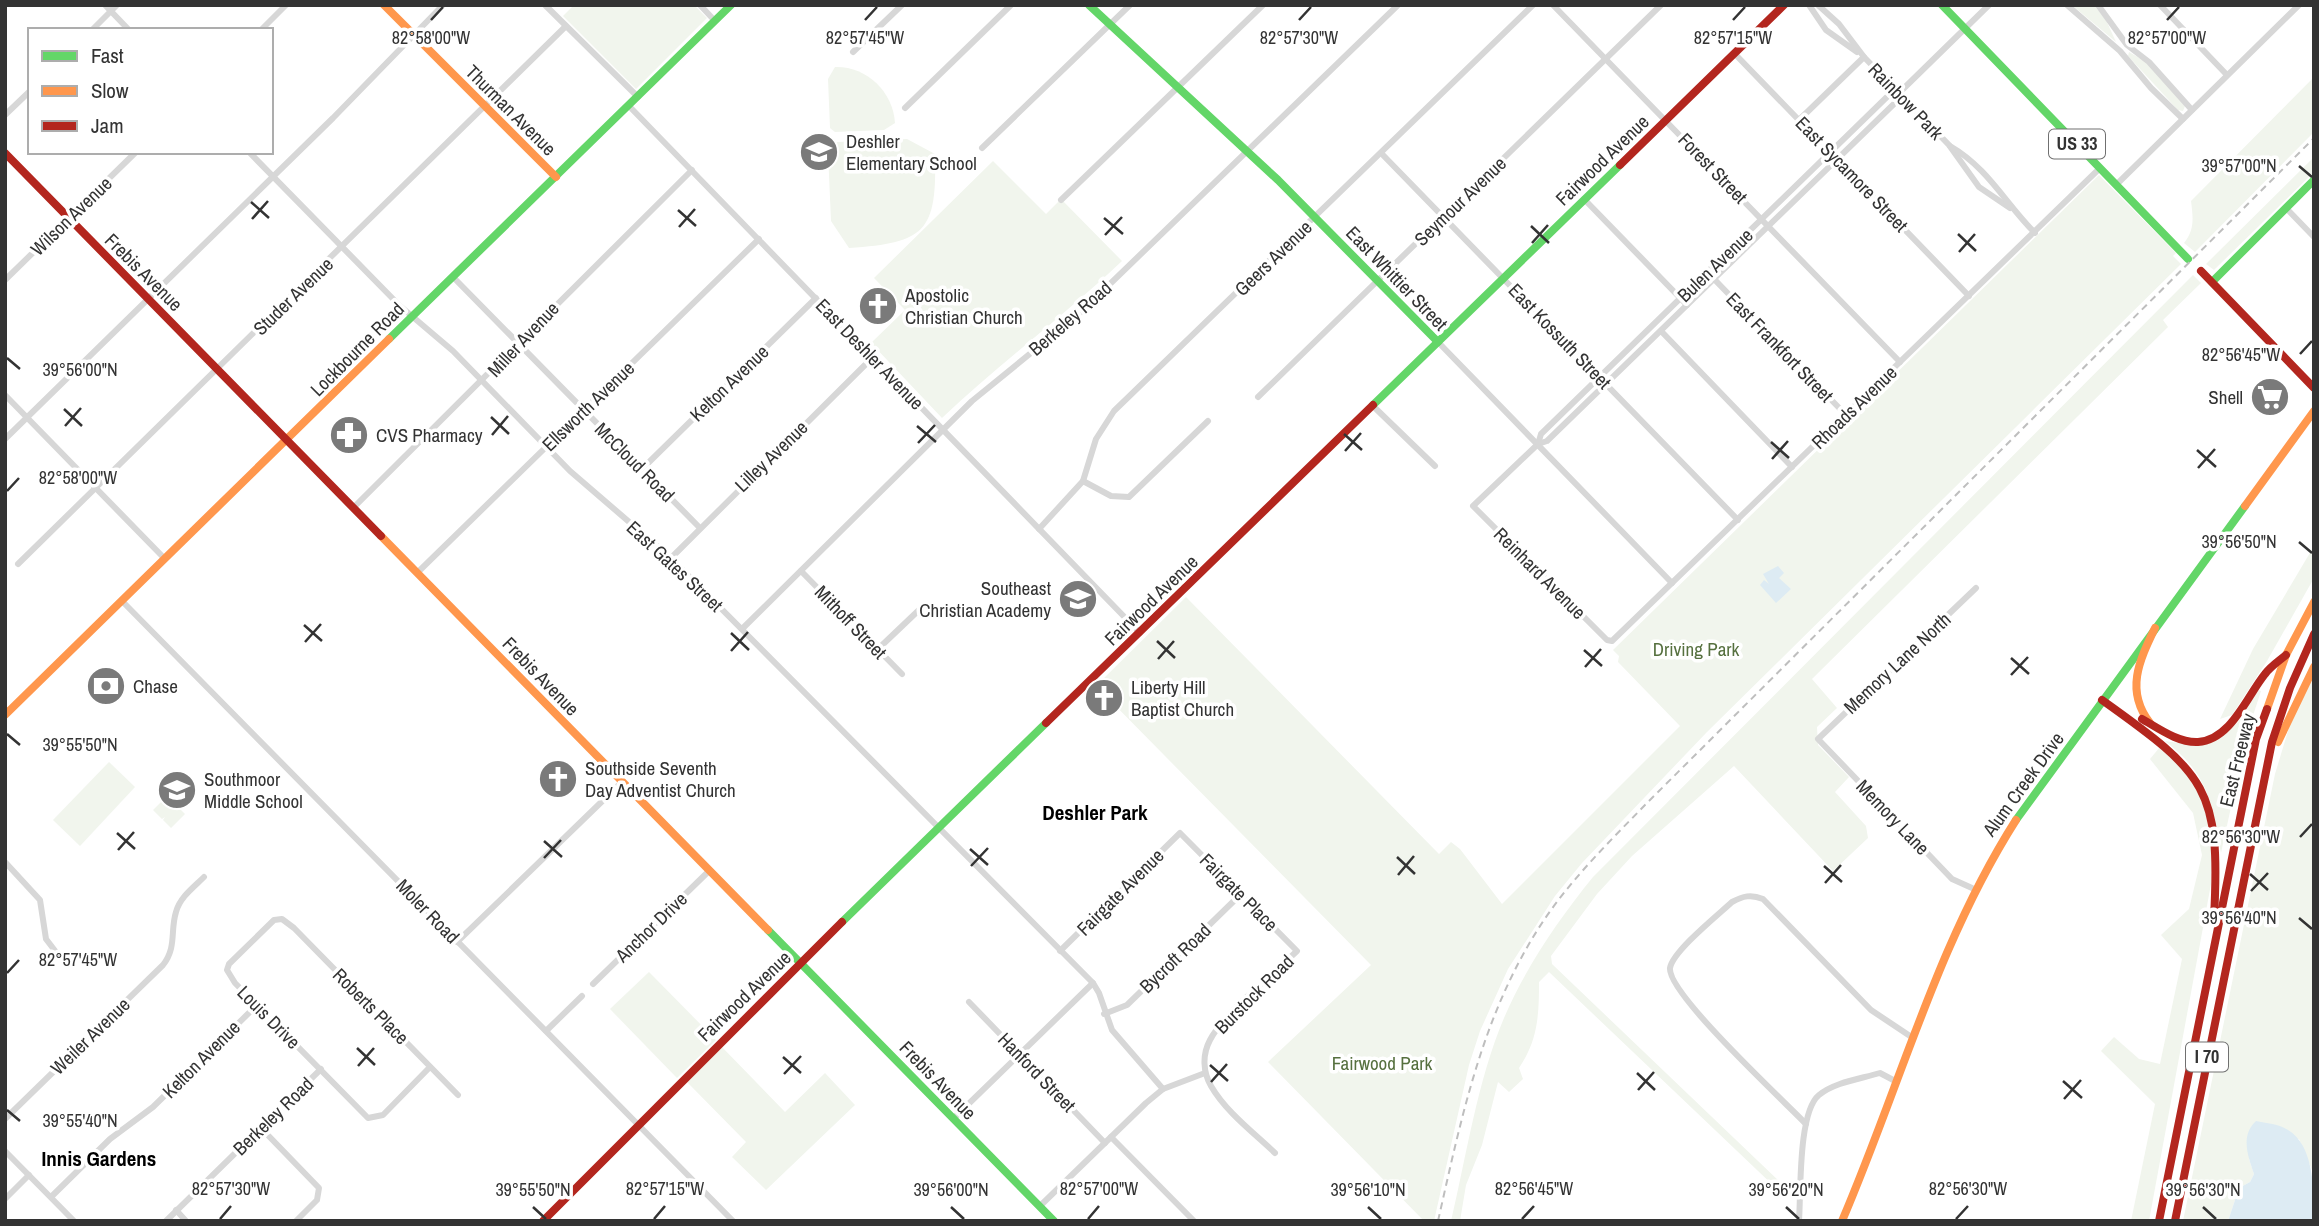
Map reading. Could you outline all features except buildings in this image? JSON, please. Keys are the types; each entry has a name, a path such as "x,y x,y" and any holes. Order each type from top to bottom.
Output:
{"main road":[{"name":"Thurman Avenue","path":"384,5 556,177"},
{"name":"Lockbourne Road","path":"5,715 731,5"},
{"name":"East Whittier Street","path":"1089,5 1177,89 1248,151 1438,342"},
{"name":"Fairwood Avenue","path":"543,1221 800,962 1784,5"},
{"name":"US 33","path":"1942,5 2188,258"},
{"name":"Frebis Avenue","path":"5,153 1054,1221"},
{"path":"2211,282 2314,180"},
{"path":"2201,271 2314,388"},
{"name":"Alum Creek Drive","path":"1842,1221 1897,1082 1953,928 1972,888 2004,836 2314,411"},
{"name":"East Freeway","path":"2159,1221 2256,739 2286,655 2314,602"},
{"path":"2155,628 2134,680 2140,710 2157,730"},
{"name":"East Freeway","path":"2175,1221 2271,749 2290,688 2314,634"},
{"path":"2102,700 2113,699 2157,730 2182,741 2217,735 2238,717 2276,661 2286,655"},
{"path":"2271,749 2279,740 2314,667"},
{"path":"2102,700 2177,755 2197,777 2205,791 2215,829 2218,858 2210,964"}],"street":[{"path":"93,28 108,8 117,5"},
{"path":"263,28 286,5"},
{"path":"5,439 273,177 443,5"},
{"path":"545,5 638,97"},
{"path":"700,5 715,21"},
{"path":"853,52 902,5"},
{"path":"905,108 1011,5"},
{"path":"982,148 1130,5"},
{"path":"1062,200 1263,5"},
{"name":"Berkeley Road","path":"742,629 980,394 1080,313 1398,5"},
{"name":"Geers Avenue","path":"1039,529 1083,481 1096,439 1114,411 1533,5"},
{"name":"Forest Street","path":"1553,5 1900,362"},
{"name":"Seymour Avenue","path":"1258,397 1661,5"},
{"name":"Rainbow Park","path":"1809,5 1826,30 1864,57"},
{"name":"Rainbow Park","path":"1818,5 1839,24 1864,57 1949,145 1979,187 2010,208 2035,233"},
{"name":"Bulen Avenue","path":"1474,506 1538,444 1548,440 1661,331 1898,100 1899,93 1989,5"},
{"path":"2067,5 2120,51 2151,88 2183,119"},
{"path":"2098,5 2127,45 2149,62 2192,110"},
{"path":"2160,5 2227,75"},
{"path":"2116,185 2299,5"},
{"path":"108,8 127,28"},
{"name":"Studer Avenue","path":"18,564 566,26"},
{"name":"East Sycamore Street","path":"1734,53 1969,296"},
{"path":"1798,120 1864,57"},
{"path":"5,115 28,93"},
{"name":"Bulen Avenue","path":"1538,444 1541,434 1830,152 1891,93 1899,93"},
{"name":"East Deshler Avenue","path":"629,106 1140,633"},
{"name":"Rainbow Park","path":"1949,145 1987,173 2010,208"},
{"name":"East Kossuth Street","path":"1381,153 1738,520"},
{"name":"Wilson Avenue","path":"5,281 134,154"},
{"name":"East Gates Street","path":"251,154 591,492 671,558 1093,983 1099,993 1104,1014 1115,1034 1163,1089"},
{"name":"Rhoads Avenue","path":"1607,640 1617,638 2101,168"},
{"name":"Miller Avenue","path":"353,508 692,170"},
{"path":"1584,199 1687,305"},
{"path":"2286,208 2314,237"},
{"name":"Ellsworth Avenue","path":"417,572 759,239"},
{"name":"McCloud Road","path":"453,277 699,527"},
{"name":"East Frankfort Street","path":"1714,279 1846,415"},
{"name":"Kelton Avenue","path":"642,469 816,298"},
{"path":"1661,331 1792,467"},
{"name":"East Whittier Street","path":"1438,342 1672,583"},
{"name":"Lilley Avenue","path":"671,558 699,527 873,357"},
{"path":"5,396 165,559"},
{"path":"1372,405 1435,466"},
{"path":"1083,481 1111,496 1129,497 1208,421"},
{"name":"Reinhard Avenue","path":"1474,506 1607,640"},
{"name":"Mithoff Street","path":"801,571 902,674"},
{"name":"Memory Lane North","path":"1818,739 1976,588"},
{"name":"Moler Road","path":"122,601 733,1221"},
{"path":"878,649 920,608"},
{"name":"Memory Lane","path":"1818,739 1952,879 1972,888"},
{"path":"457,942 622,782"},
{"name":"Fairgate Avenue","path":"1060,951 1180,832"},
{"name":"Fairgate Place","path":"1180,832 1297,951"},
{"path":"5,862 40,900 46,939 59,956"},
{"name":"Anchor Drive","path":"593,984 710,870"},
{"name":"Weiler Avenue","path":"5,1119 163,965 173,948 176,911 185,896 204,877"},
{"name":"Bycroft Road","path":"1104,1014 1127,1005 1241,894"},
{"path":"1806,1124 1705,1021 1672,981 1671,968 1679,954 1732,902 1742,896 1754,895 1770,905 1877,1015 1913,1038"},
{"name":"Roberts Place","path":"227,970 234,958 268,925 282,919 458,1095"},
{"name":"Burstock Road","path":"1205,1073 1205,1055 1213,1034 1297,951"},
{"name":"Louis Drive","path":"227,970 229,976 368,1118 383,1115 430,1067"},
{"path":"954,1118 1093,983"},
{"path":"546,1031 582,996"},
{"name":"Hanford Street","path":"969,1002 1105,1143"},
{"name":"Kelton Avenue","path":"51,1197 110,1139 153,1107 257,1004"},
{"name":"Berkeley Road","path":"166,1221 321,1069"},
{"path":"1040,1206 1163,1089 1205,1073 1218,1096 1275,1153"},
{"path":"1799,1221 1806,1124 1813,1101 1831,1087 1880,1073 1897,1082"},
{"path":"261,1128 317,1184 320,1192 317,1200 296,1221"},
{"path":"1111,1136 1194,1221"},
{"path":"5,1151 74,1221"},
{"path":"5,1199 29,1175"},
{"path":"176,1210 187,1221"}],"green space":[{"path":"574,5 694,5 707,18 636,89 563,16"},
{"path":"2072,5 2094,5 2106,20 2116,42"},
{"path":"2129,52 2148,63 2185,106 2183,111 2178,110 2128,56"},
{"path":"835,67 857,71 876,83 889,101 895,123 884,130 835,132 830,128 828,79"},
{"path":"2314,77 2314,132 2195,252 2184,243 2192,228 2191,201"},
{"path":"907,139 935,154 935,180 929,216 922,228 911,236 875,246 849,248 831,221 828,152 837,142"},
{"path":"2314,157 2314,172 2214,270 2206,264"},
{"path":"993,161 1046,214 1061,199 1122,261 942,418 871,343 905,310 874,278"},
{"path":"2099,175 2176,253 2173,256 2181,264 1707,732 1582,863 1555,896 1508,969 1480,1031 1469,1065 1434,1221 1424,1221 1268,1062 1371,965 1096,686 1186,597 1439,854 1451,842 1460,849 1502,904 1680,726 1618,662 1619,656 1613,650"},
{"path":"2193,275 2201,283 2163,320 2168,327 1812,679 1837,708 1817,727 1818,745 1849,777 1835,792 1866,826 1868,838 1833,871 1734,766 1632,856 1597,894 1551,956 1552,964 1782,1184 1782,1190 1778,1190 1549,972 1539,982 1534,1037 1519,1068 1523,1079 1509,1092 1498,1082 1482,1145 1466,1185 1460,1221 1451,1221 1480,1093 1504,1018 1533,962 1580,893"},
{"path":"2314,546 2314,578 2267,661 2232,715 2220,719 2253,649"},
{"path":"2314,674 2314,1175 2299,1139 2249,1159 2254,1174 2250,1182 2239,1188 2228,1221 2183,1221 2275,774 2291,721"},
{"path":"2258,690 2261,691 2247,734 2221,853 2206,790 2191,766 2165,741 2185,744 2230,730 2239,721"},
{"path":"2160,747 2190,778 2200,792 2206,808 2211,842 2211,884 2149,1221 2131,1221 2155,1104 2101,1051 2114,1037 2139,1059 2160,1064 2182,959 2161,935 2189,909 2202,855 2193,813 2150,759"},
{"path":"109,762 135,787 80,846 53,820"},
{"path":"167,796 185,814 171,828 163,820 165,817 162,819 153,810"},
{"path":"649,972 716,1040 677,1078 610,1009"},
{"path":"721,1046 785,1112 825,1073 855,1105 766,1190 732,1157 746,1142 687,1082"}],"shaded area":[{"path":"1778,566 1784,573 1779,578 1791,589 1776,603 1760,585 1764,580 1769,584 1763,574"},
{"path":"2256,1121 2284,1128 2297,1137 2303,1147 2311,1171 2314,1221 2228,1221 2239,1188 2250,1182 2254,1174 2247,1140"}],"railway":[{"path":"1438,1221 1466,1103 1490,1027 1523,955 1567,889 1647,803 2314,138"}],"traffic: fast":[{"path":"389,339 731,5"},
{"path":"1089,5 1278,180 1438,342"},
{"path":"1942,5 2188,259"},
{"path":"1373,405 1620,165"},
{"path":"2212,282 2314,180"},
{"path":"2016,820 2245,506"},
{"path":"842,922 1046,723"},
{"path":"768,930 1054,1221"}],"traffic: slow":[{"path":"384,5 556,177"},
{"path":"5,715 389,339"},
{"path":"2245,506 2314,411"},
{"path":"381,536 768,930"},
{"path":"2267,709 2286,655 2314,602"},
{"path":"2150,723 2142,711 2136,688 2140,664 2155,628"},
{"path":"2278,742 2314,667"},
{"path":"1842,1221 1942,966 1988,867 2016,820"}],"traffic: jam":[{"path":"1620,165 1784,5"},
{"path":"5,153 381,536"},
{"path":"2201,271 2314,388"},
{"path":"1046,723 1373,405"},
{"path":"2175,1221 2272,742 2290,688 2314,634"},
{"path":"2142,719 2183,740 2198,742 2210,739 2229,725 2265,674 2286,655"},
{"path":"2102,700 2164,747 2185,767 2200,788 2209,811 2214,839 2214,918"},
{"path":"2159,1221 2256,739 2267,709"},
{"path":"543,1221 842,922"}],"place":[{"name":"Deshler Elementary School","path":"819,152"},
{"name":"Apostolic Christian Church","path":"878,306"},
{"name":"Shell","path":"2270,397"},
{"name":"CVS Pharmacy","path":"349,435"},
{"name":"Southeast Christian Academy","path":"1078,599"},
{"name":"Chase","path":"106,686"},
{"name":"Liberty Hill Baptist Church","path":"1104,698"},
{"name":"Southside Seventh Day Adventist Church","path":"558,779"},
{"name":"Southmoor Middle School","path":"177,790"}],"district":[{"name":"Deshler Park","path":"1095,813"},
{"name":"Innis Gardens","path":"99,1159"}],"park label":[{"name":"Driving Park","path":"1696,649"},
{"name":"Fairwood Park","path":"1382,1063"}]}
